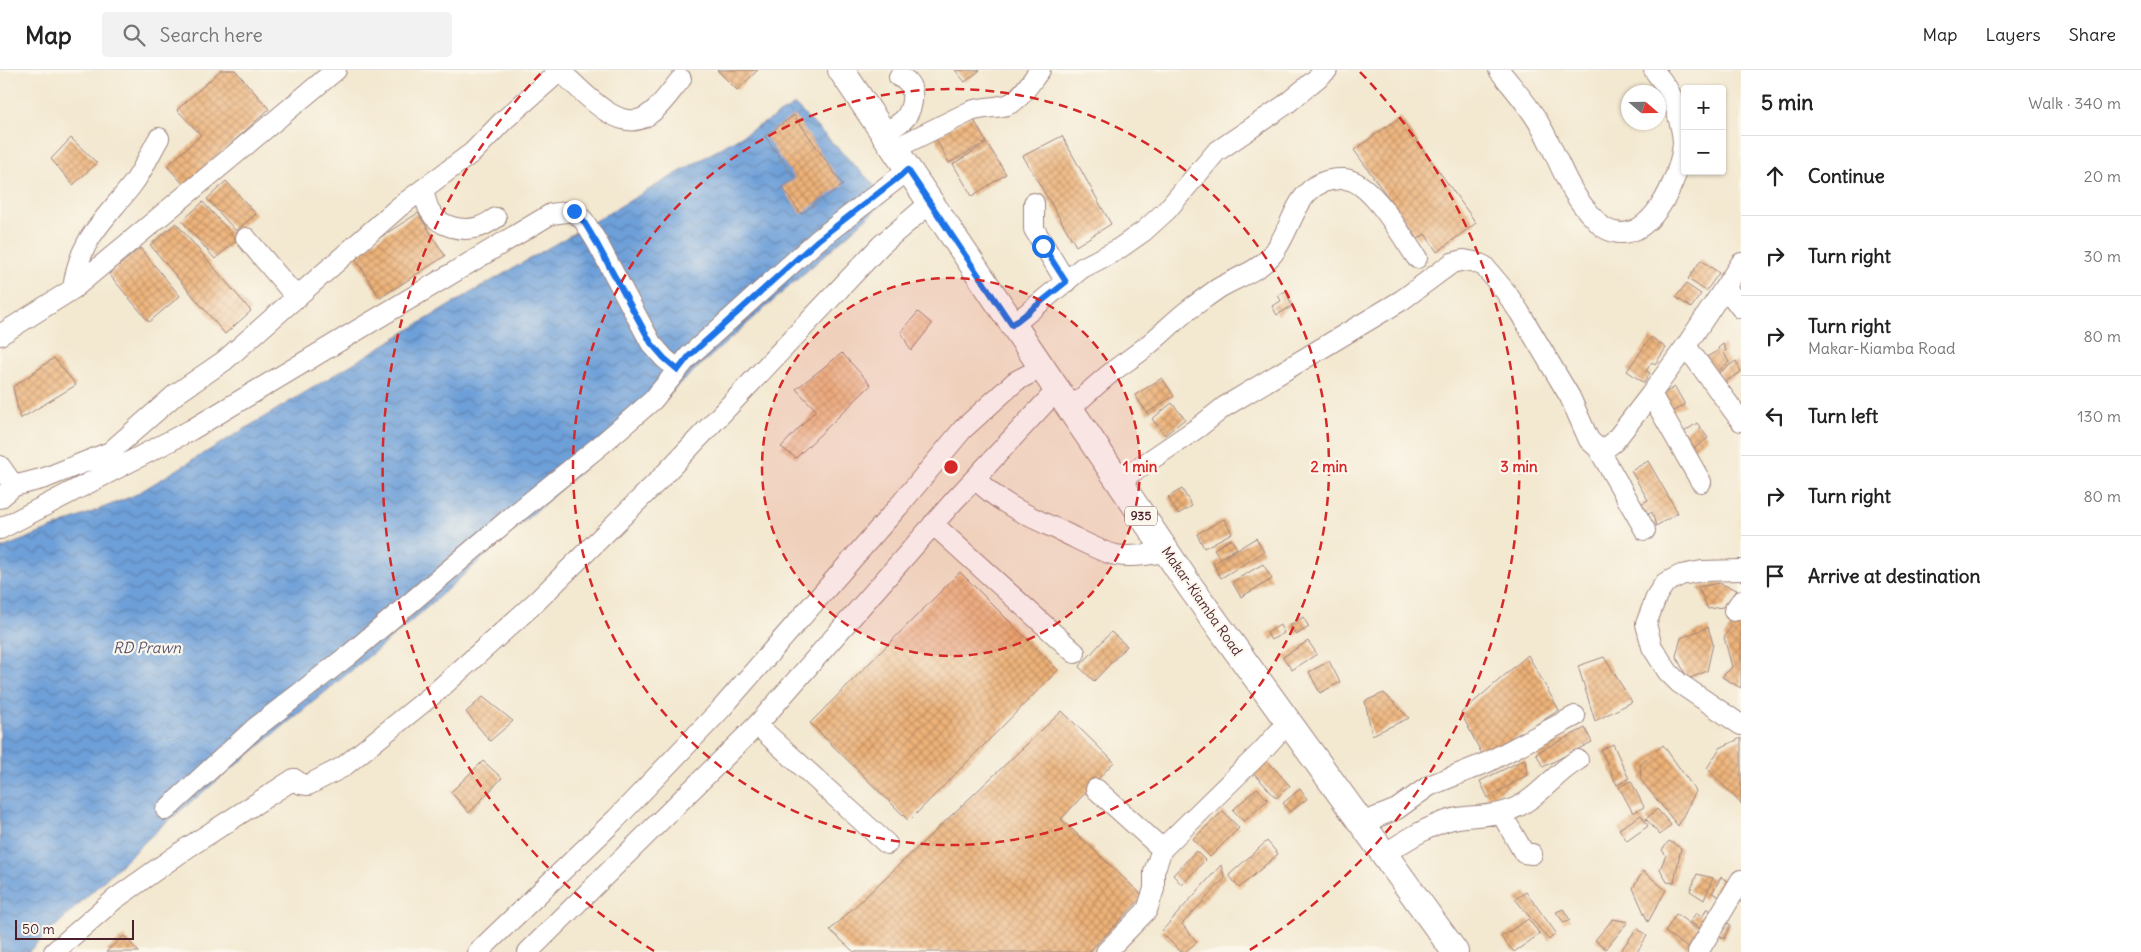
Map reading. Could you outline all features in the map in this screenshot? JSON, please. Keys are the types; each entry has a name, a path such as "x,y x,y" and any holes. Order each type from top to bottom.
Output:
{"main road":[{"name":"Makar-Kiamba Road","path":"841,70 1166,552 1455,952"}],"street":[{"path":"0,335 73,289 336,70"},
{"path":"0,466 7,492 110,452 134,433 165,403 224,362 381,222 474,152 503,121 560,70 615,118 629,120 643,118 658,106 681,80"},
{"path":"166,810 254,729 350,654 653,400 689,356 818,240 895,151 971,111 982,107 1008,104 1016,100 1040,70"},
{"path":"1012,325 1082,268 1117,250 1144,231 1167,210 1216,152 1285,105 1326,70"},
{"path":"1499,70 1540,124 1571,191 1584,210 1605,229 1621,233 1632,232 1647,222 1670,192 1678,169 1683,142 1679,122 1669,90 1654,70"},
{"path":"895,151 913,95 910,83 906,79 899,77"},
{"path":"73,289 75,270 81,253 96,228 133,183 159,138"},
{"path":"528,952 757,725 933,524 976,479 1063,400 1113,371 1148,345 1181,315 1218,289 1255,269 1271,256 1299,202 1309,191 1335,179 1346,179 1358,183 1370,192 1417,258"},
{"path":"423,189 428,210 442,223 470,229 481,227 496,218"},
{"path":"54,952 115,899 187,848 294,779 301,784 308,785 344,767 436,692 538,601 659,480 881,245 930,202"},
{"path":"1034,203 1034,229 1066,282"},
{"path":"0,529 191,430 552,214 574,211 584,222 651,343 678,370"},
{"path":"246,238 297,298"},
{"path":"1118,482 1199,427 1224,407 1402,300 1452,263 1464,260 1484,266 1520,313 1570,397 1589,440 1598,448 1645,530"},
{"path":"1598,448 1606,448 1614,442 1686,346 1741,263"},
{"path":"1725,286 1741,308"},
{"path":"1686,346 1741,421"},
{"path":"478,952 616,819 721,709 963,430 1016,381 1041,368"},
{"path":"1651,394 1701,482"},
{"path":"976,479 986,490 1033,518 1083,542 1116,555 1132,556 1166,552"},
{"path":"933,524 1075,653"},
{"path":"1741,570 1702,571 1681,575 1665,583 1657,595 1646,624 1652,647 1668,672 1679,683 1741,725"},
{"path":"1362,823 1397,808 1429,786 1488,762 1574,716"},
{"path":"1106,952 1147,910 1154,889 1154,872 1162,849 1261,752 1288,722"},
{"path":"757,725 887,844"},
{"path":"1384,854 1416,835 1450,820 1484,817 1510,810 1542,791 1563,768 1578,760"},
{"path":"1096,789 1162,849"},
{"path":"1501,813 1524,853 1532,854"},
{"path":"1698,952 1741,880"}],"water":[{"name":"RD Prawn","path":"795,105 888,199 407,625 164,824 28,952 0,952 0,549 135,495 455,302"}],"building":[{"path":"221,70 235,70 269,109 185,186 167,166 201,135 177,110"},
{"path":"717,70 758,70 737,90"},
{"path":"955,70 980,70 965,82"},
{"path":"794,115 843,185 801,214 782,187 795,179 765,136"},
{"path":"972,116 986,142 949,163 935,137"},
{"path":"1400,117 1476,223 1437,252 1425,234 1418,239 1354,150"},
{"path":"1062,136 1111,224 1076,246 1023,156"},
{"path":"71,138 97,163 73,185 51,159"},
{"path":"987,143 1006,174 972,196 953,164"},
{"path":"226,181 256,214 236,231 207,199"},
{"path":"203,202 237,240 215,259 182,221"},
{"path":"418,213 445,256 380,298 353,255"},
{"path":"176,223 251,311 225,334 150,245"},
{"path":"140,248 180,296 149,322 109,274"},
{"path":"1701,260 1719,273 1706,291 1688,279"},
{"path":"1686,284 1701,294 1691,308 1676,297"},
{"path":"1286,291 1292,306 1277,315 1272,306 1281,301 1278,295"},
{"path":"918,312 932,324 911,351 901,332"},
{"path":"1651,337 1666,348 1655,364 1652,362 1646,371 1650,373 1644,383 1627,371"},
{"path":"1723,344 1726,350 1724,353 1729,362 1713,375 1703,359 1719,350 1718,348"},
{"path":"842,353 871,385 796,458 781,447 816,410 796,389"},
{"path":"54,358 76,385 20,419 13,387"},
{"path":"1736,361 1741,372 1723,383 1718,373"},
{"path":"1162,378 1174,396 1147,413 1135,395"},
{"path":"1675,387 1685,405 1668,414 1658,397"},
{"path":"1172,403 1185,419 1165,435 1152,419"},
{"path":"1697,423 1708,438 1692,450 1681,434"},
{"path":"1648,461 1678,513 1656,526 1652,512 1643,517 1637,506 1648,500 1631,471"},
{"path":"1182,489 1192,506 1178,514 1168,497"},
{"path":"1224,519 1232,533 1204,548 1197,534"},
{"path":"1256,538 1264,552 1221,578 1213,564"},
{"path":"1231,539 1237,548 1220,558 1214,549"},
{"path":"1263,564 1272,579 1241,597 1232,582"},
{"path":"960,572 1058,670 909,821 810,723"},
{"path":"1719,583 1737,590 1723,607 1708,609 1698,587"},
{"path":"1741,612 1741,688 1722,677 1732,667 1724,637"},
{"path":"1303,617 1309,627 1296,635 1290,625"},
{"path":"1280,625 1284,633 1271,640 1267,633"},
{"path":"1708,627 1713,644 1707,671 1688,679 1676,656 1681,638"},
{"path":"1111,632 1127,646 1094,681 1079,667"},
{"path":"1308,641 1317,654 1292,670 1283,657"},
{"path":"1528,655 1559,710 1484,758 1461,713"},
{"path":"1604,657 1632,702 1595,721 1578,666"},
{"path":"1329,661 1340,682 1320,693 1309,672"},
{"path":"1384,693 1409,718 1372,735 1365,701"},
{"path":"483,697 513,721 490,741 466,712"},
{"path":"1062,711 1114,762 1061,819 1143,896 1089,952 854,952 830,930"},
{"path":"1585,728 1592,742 1543,767 1536,753"},
{"path":"1741,738 1741,804 1707,768 1720,748"},
{"path":"1613,744 1629,779 1617,785 1601,750"},
{"path":"1663,745 1696,791 1678,826 1641,780 1640,765"},
{"path":"1266,759 1290,786 1276,798 1252,771"},
{"path":"1525,759 1527,775 1488,798 1480,781"},
{"path":"483,761 502,778 469,813 451,792"},
{"path":"1631,781 1644,807 1633,813 1619,787"},
{"path":"1257,788 1268,800 1244,822 1233,810"},
{"path":"1300,789 1307,799 1290,812 1283,803"},
{"path":"1657,809 1671,825 1660,835 1646,819"},
{"path":"1223,811 1239,828 1210,857 1193,839"},
{"path":"1641,815 1648,826 1627,841 1619,829"},
{"path":"1267,841 1278,854 1239,888 1229,875"},
{"path":"1669,841 1681,848 1674,883 1667,882 1660,869 1666,855 1662,850"},
{"path":"1196,851 1205,860 1182,885 1173,875"},
{"path":"1221,865 1225,878 1182,924 1197,942 1185,952 1181,952 1161,932"},
{"path":"1643,871 1666,890 1648,922 1633,888"},
{"path":"1697,874 1713,878 1704,900 1690,891"},
{"path":"1721,877 1730,883 1722,898 1712,893"},
{"path":"1526,892 1556,933 1549,940 1515,899"},
{"path":"1707,908 1712,912 1701,929 1690,922 1696,913 1702,917"},
{"path":"1563,909 1570,920 1564,923 1556,912"},
{"path":"1676,914 1699,930 1688,948 1665,932"},
{"path":"1528,919 1540,934 1514,952 1501,937"},
{"path":"1613,919 1628,922 1606,949 1595,940"},
{"path":"1725,922 1731,925 1724,939 1718,935"},
{"path":"1637,928 1647,936 1637,952 1620,952"},
{"path":"124,936 139,952 106,952"}],"route":[{"path":"574,211 584,222 596,242 651,343 678,370 689,356 818,240 908,170 1012,325 1066,282 1043,246"}]}
